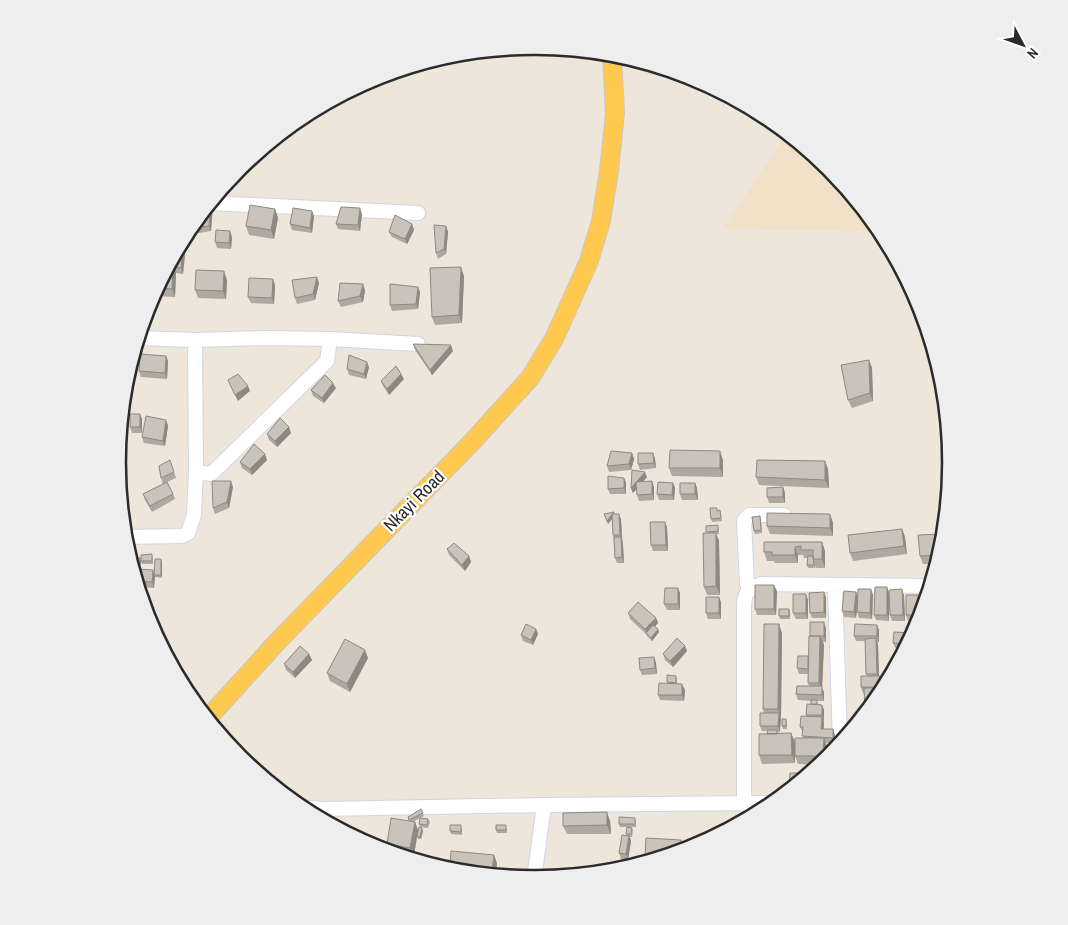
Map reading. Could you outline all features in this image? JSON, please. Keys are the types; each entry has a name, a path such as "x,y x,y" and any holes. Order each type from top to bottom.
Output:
{"main road":[{"name":"Nkayi Road","path":"213,713 277,642 472,442 530,378 554,339 589,262 601,221 609,171 615,113 612,63"}],"street":[{"path":"220,203 418,213"},
{"path":"146,338 196,340 330,339 418,344"},
{"path":"196,472 212,474 328,361 330,339"},
{"path":"133,537 182,536 188,533 194,515 196,472 196,340"},
{"path":"749,589 747,584 744,521 749,515 793,515"},
{"path":"744,804 745,593 749,589 761,584 922,586"},
{"path":"835,585 840,731"},
{"path":"320,809 544,804 756,804"},
{"path":"535,870 544,804"}],"shaded area":[{"path":"783,140 822,174 870,232 723,228"}],"building":[{"path":"250,205 275,209 271,230 246,226"},
{"path":"341,207 360,208 358,225 336,224"},
{"path":"293,208 312,211 310,228 290,224"},
{"path":"210,215 209,226 202,227"},
{"path":"395,215 412,224 405,239 389,232"},
{"path":"434,225 446,226 444,249 436,253"},
{"path":"216,230 230,231 229,243 215,242"},
{"path":"182,257 181,268 177,267"},
{"path":"461,267 459,315 432,317 430,268"},
{"path":"196,270 224,271 223,291 195,290"},
{"path":"173,275 172,289 166,289"},
{"path":"317,277 313,294 295,298 292,280"},
{"path":"249,278 273,279 272,298 248,297"},
{"path":"340,283 363,284 360,296 338,301"},
{"path":"390,284 418,287 416,304 390,305"},
{"path":"413,344 451,345 430,370"},
{"path":"141,354 166,356 165,373 139,371"},
{"path":"349,355 367,362 364,374 347,369"},
{"path":"869,360 870,393 848,400 841,365"},
{"path":"396,366 401,374 387,389 381,381"},
{"path":"238,374 248,386 235,395 228,380"},
{"path":"325,375 333,383 322,398 311,390"},
{"path":"130,414 140,414 140,427 130,427"},
{"path":"146,416 166,420 163,441 142,437"},
{"path":"280,418 289,427 275,441 267,434"},
{"path":"254,444 265,454 250,469 240,462"},
{"path":"670,450 720,451 720,468 669,468"},
{"path":"611,451 632,453 629,464 607,466"},
{"path":"638,453 653,453 654,463 638,464"},
{"path":"170,460 174,472 161,478 159,466"},
{"path":"757,460 825,461 825,480 756,477"},
{"path":"632,470 645,472 631,488"},
{"path":"608,476 624,478 624,488 608,489"},
{"path":"212,481 231,481 227,502 213,508"},
{"path":"652,481 652,494 637,495 636,482"},
{"path":"167,482 173,494 150,506 143,494"},
{"path":"658,482 673,483 672,495 657,494"},
{"path":"680,483 695,483 695,494 680,494"},
{"path":"783,487 783,497 767,497 767,488"},
{"path":"710,508 717,508 717,511 720,510 721,518 711,519"},
{"path":"614,512 607,521 604,514"},
{"path":"767,513 830,514 830,528 767,526"},
{"path":"612,514 619,514 620,535 613,535"},
{"path":"760,516 761,530 754,531 752,517"},
{"path":"650,522 665,522 666,545 651,545"},
{"path":"718,525 718,531 706,532 706,526"},
{"path":"902,529 904,546 850,553 848,535"},
{"path":"703,533 716,533 716,586 704,587"},
{"path":"935,534 931,555 920,556 918,535"},
{"path":"614,537 621,537 622,557 615,558"},
{"path":"764,542 822,542 822,559 813,559 813,550 801,550 801,546 795,547 795,555 772,555 772,552 764,552"},
{"path":"454,543 469,556 462,565 447,549"},
{"path":"152,554 152,561 141,561 141,555"},
{"path":"808,556 813,556 814,565 807,565"},
{"path":"155,559 161,559 161,575 154,575"},
{"path":"140,569 153,570 152,582 144,581"},
{"path":"755,585 774,585 774,609 755,609"},
{"path":"875,587 887,587 887,615 874,615"},
{"path":"665,588 678,588 678,604 664,604"},
{"path":"858,589 871,589 870,613 857,612"},
{"path":"902,589 903,615 890,615 889,590"},
{"path":"844,591 856,592 854,612 842,611"},
{"path":"824,592 824,612 810,613 809,593"},
{"path":"793,594 806,594 806,613 793,613"},
{"path":"906,595 918,595 911,615 906,615"},
{"path":"706,597 719,597 719,613 706,613"},
{"path":"638,602 656,618 645,629 628,613"},
{"path":"779,609 789,609 789,616 779,616"},
{"path":"810,622 824,622 824,636 810,636"},
{"path":"526,624 536,629 531,640 521,635"},
{"path":"764,624 779,624 778,709 763,709"},
{"path":"855,624 877,625 877,636 854,636"},
{"path":"653,625 658,629 651,638 646,633"},
{"path":"894,632 904,633 899,643 893,643"},
{"path":"809,636 820,636 819,683 808,683"},
{"path":"677,638 685,646 670,661 663,654"},
{"path":"876,638 877,674 866,674 865,639"},
{"path":"345,639 365,650 347,684 327,673"},
{"path":"300,646 309,654 293,672 284,664"},
{"path":"798,656 808,656 808,669 797,668"},
{"path":"654,657 655,668 640,670 639,658"},
{"path":"667,675 676,676 676,683 667,682"},
{"path":"861,676 880,676 874,687 861,687"},
{"path":"659,683 682,684 682,695 658,695"},
{"path":"797,686 822,686 822,695 796,694"},
{"path":"864,688 874,688 873,689 865,701"},
{"path":"811,700 817,700 817,704 811,704"},
{"path":"807,704 822,705 822,715 806,715"},
{"path":"760,713 779,713 778,726 760,726"},
{"path":"801,716 822,717 821,729 833,729 833,738 802,736 803,727 800,727"},
{"path":"782,719 786,719 786,726 782,726"},
{"path":"768,730 777,730 777,734 767,734"},
{"path":"791,733 792,755 759,755 759,734"},
{"path":"795,738 824,738 823,749 817,756 795,756"},
{"path":"790,773 798,773 790,780"},
{"path":"421,809 423,813 409,820 408,817"},
{"path":"607,812 607,825 563,826 563,813"},
{"path":"619,817 635,818 635,824 619,824"},
{"path":"391,818 415,822 410,848 387,842"},
{"path":"420,818 428,819 427,825 419,824"},
{"path":"450,825 461,825 461,832 450,831"},
{"path":"496,825 506,825 506,830 496,830"},
{"path":"419,827 422,828 420,837 417,836"},
{"path":"627,827 632,828 631,834 626,834"},
{"path":"622,835 629,836 626,854 619,853"},
{"path":"646,838 681,840 681,842 645,854"},
{"path":"451,851 494,855 492,868 450,861"}]}
